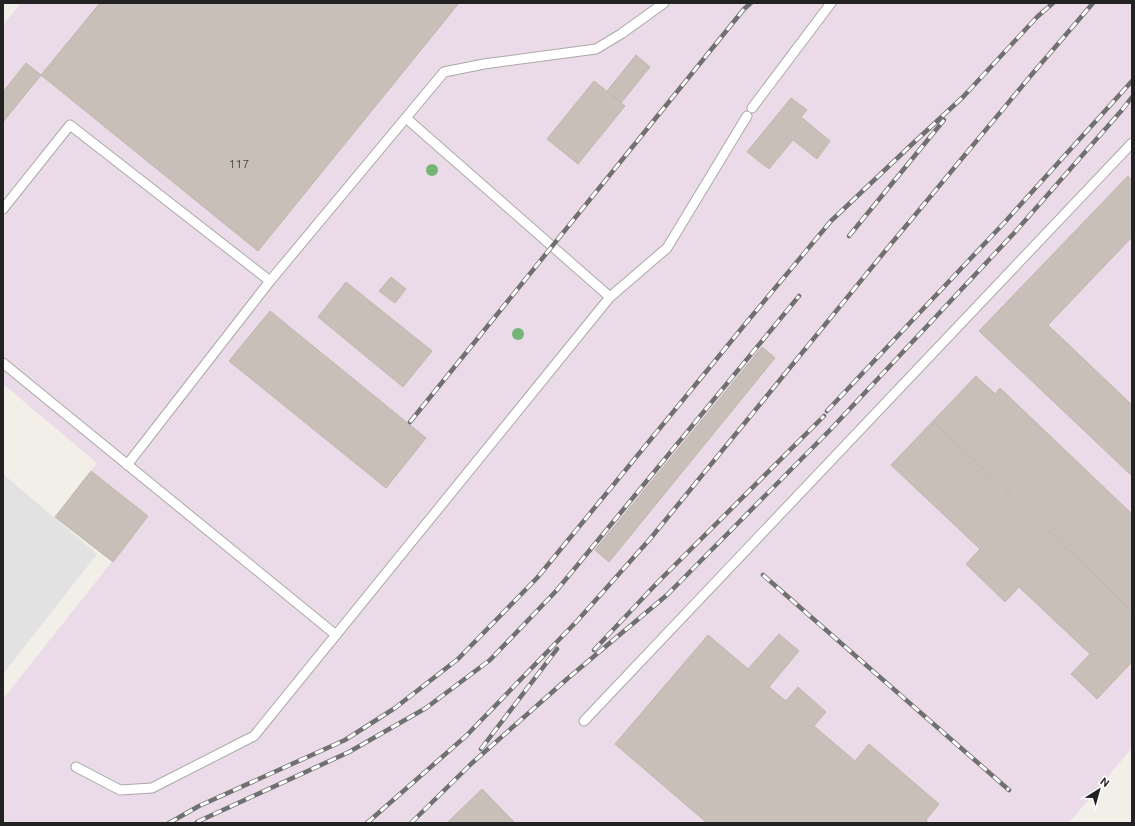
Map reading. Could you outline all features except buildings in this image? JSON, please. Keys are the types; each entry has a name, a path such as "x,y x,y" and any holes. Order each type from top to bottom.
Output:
{"lane":[{"path":"127,465 270,281 444,72 484,64 596,49 621,34 664,3"},
{"path":"76,767 120,790 152,788 254,736 610,297 667,248 750,112 831,3"},
{"path":"406,118 610,297"},
{"path":"3,209 70,125 270,281"},
{"path":"584,721 1132,143"},
{"path":"3,363 336,635"}],"shaded area":[{"path":"21,3 1132,3 1132,748 1069,823 3,823 3,699 148,516 91,471 97,463 3,384 3,25"},
{"path":"3,474 97,554 3,674"}],"railway":[{"path":"410,422 744,9 751,3"},
{"path":"169,823 199,806 345,740 395,708 458,659 537,578 831,221 963,97 1037,17 1053,3"},
{"path":"367,823 466,736 578,620 650,539 886,250 1093,3"},
{"path":"827,411 1004,223 1132,81"},
{"path":"411,823 471,764 567,679 667,595 831,429 1015,232 1132,97"},
{"path":"849,236 944,120"},
{"path":"197,822 349,752 426,708 490,660 557,590 799,296"},
{"path":"594,650 658,582 824,416"},
{"path":"763,575 1009,790"},
{"path":"481,749 557,649"}]}
